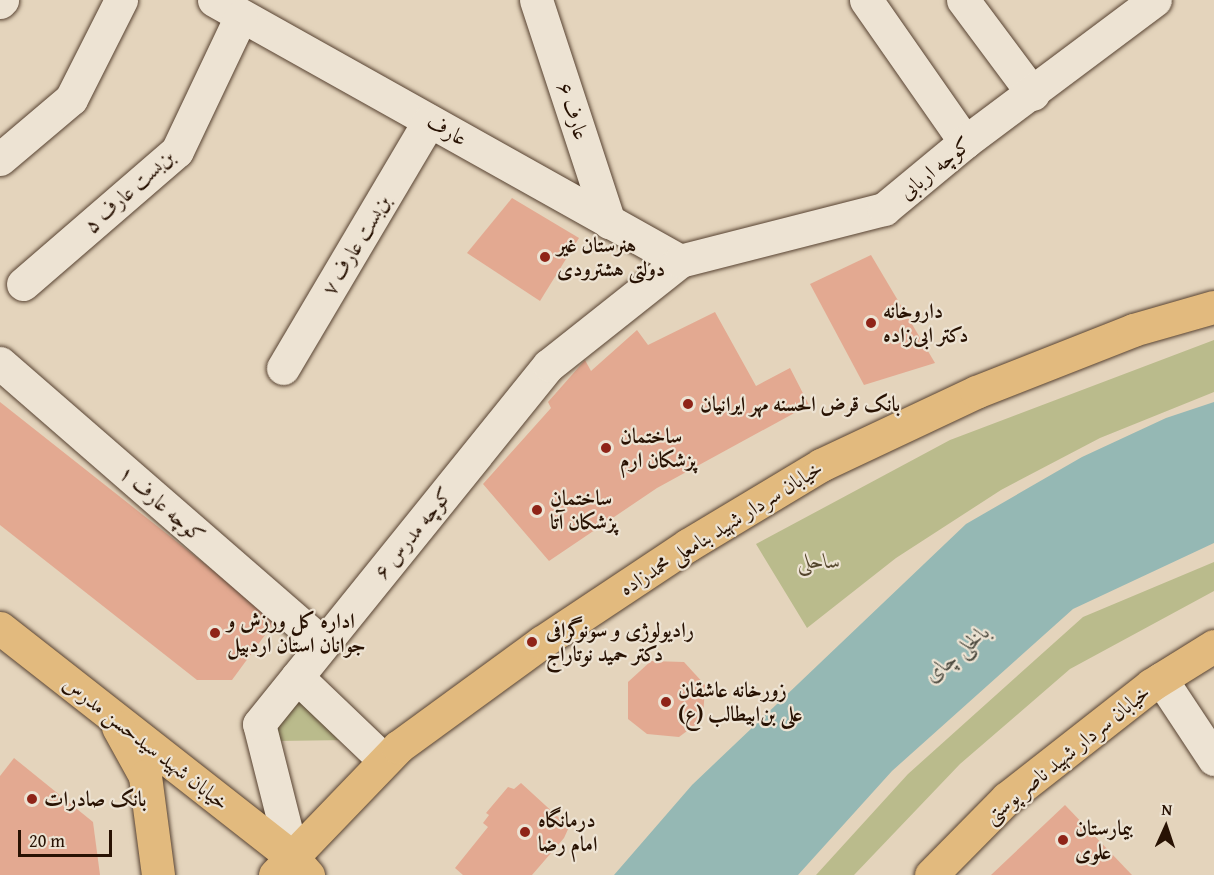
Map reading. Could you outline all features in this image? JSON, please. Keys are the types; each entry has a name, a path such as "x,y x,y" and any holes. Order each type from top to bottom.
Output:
{"main road":[{"name":"خیابان سردار شهید بنامعلی محمدزاده","path":"292,869 384,760 542,642 688,545 821,465 976,392 1133,330 1214,307"},
{"name":"خیابان شهید سیدحسن مدرس","path":"0,628 111,715 292,869"},
{"name":"خیابان سردار شهید ناصر پوستی","path":"931,875 1007,798 1161,679 1214,646"},
{"path":"111,715 145,776 158,875"}],"street":[{"path":"0,159 71,99 121,0"},
{"name":"عارف ۶","path":"536,0 609,222"},
{"path":"866,0 965,142"},
{"path":"963,0 1033,94"},
{"name":"کوچه اربابی","path":"680,261 884,209 965,142 1033,94 1155,0"},
{"name":"عارف","path":"227,8 680,261"},
{"name":"بن‌بست عارف ۵","path":"23,284 177,151 227,8"},
{"name":"بن‌بست عارف ۷","path":"283,368 429,121"},
{"name":"کوچه مدرس ۶","path":"292,869 259,724 549,365 680,261"},
{"name":"کوچه عارف ۱","path":"0,363 323,644"},
{"path":"297,677 384,760"},
{"path":"1161,679 1214,759"}],"green space":[{"name":"ساحلی","path":"1214,340 1214,392 1100,438 1001,490 896,558 807,628 756,544 950,440"},
{"path":"1214,562 1214,591 1070,669 960,764 854,875 816,875 908,774 1083,617"},
{"path":"298,689 348,740 277,741 264,731"}],"water":[{"name":"بالخلی چای","path":"1214,402 1214,543 1073,609 892,771 798,875 614,875 692,785 966,524 1082,457 1166,418"}],"building":[{"name":"هنرستان غیر دولتی هشترودی","path":"512,198 579,238 540,301 467,253"},
{"name":"داروخانه دکتر ابی‌زاده","path":"871,255 935,363 864,385 810,284"},
{"path":"715,312 756,386 790,368 809,405 657,488 549,561 483,484 551,408 548,402 585,360 591,371 637,330 648,345"},
{"path":"0,402 276,620 232,680 197,680 0,525"},
{"name":"زورخانه عاشقان علی بن‌ابیطالب (ع)","path":"651,661 684,662 705,685 703,719 679,737 647,734 628,719 628,682"},
{"name":"بانک صادرات","path":"14,758 93,822 100,875 0,875 0,776"},
{"name":"درمانگاه امام رضا","path":"521,783 569,827 564,838 532,875 463,875 455,868 488,827 483,823 489,815 486,813 508,787 514,789"},
{"name":"بیمارستان علوی","path":"1065,805 1132,875 991,875"}],"place":[{"name":"هنرستان غیر دولتی هشترودی","path":"545,257"},
{"name":"داروخانه دکتر ابی‌زاده","path":"871,323"},
{"name":"بانک قرض الحسنه مهر ایرانیان","path":"688,404"},
{"name":"ساختمان پزشکان ارم","path":"606,448"},
{"name":"ساختمان پزشکان آتا","path":"537,510"},
{"name":"اداره کل ورزش و جوانان استان اردبیل","path":"215,633"},
{"name":"رادیولوژی و سونوگرافی دکتر حمید نوتاراج","path":"532,642"},
{"name":"زورخانه عاشقان علی بن‌ابیطالب (ع)","path":"666,702"},
{"name":"بانک صادرات","path":"32,799"},
{"name":"درمانگاه امام رضا","path":"525,832"},
{"name":"بیمارستان علوی","path":"1063,840"}]}
